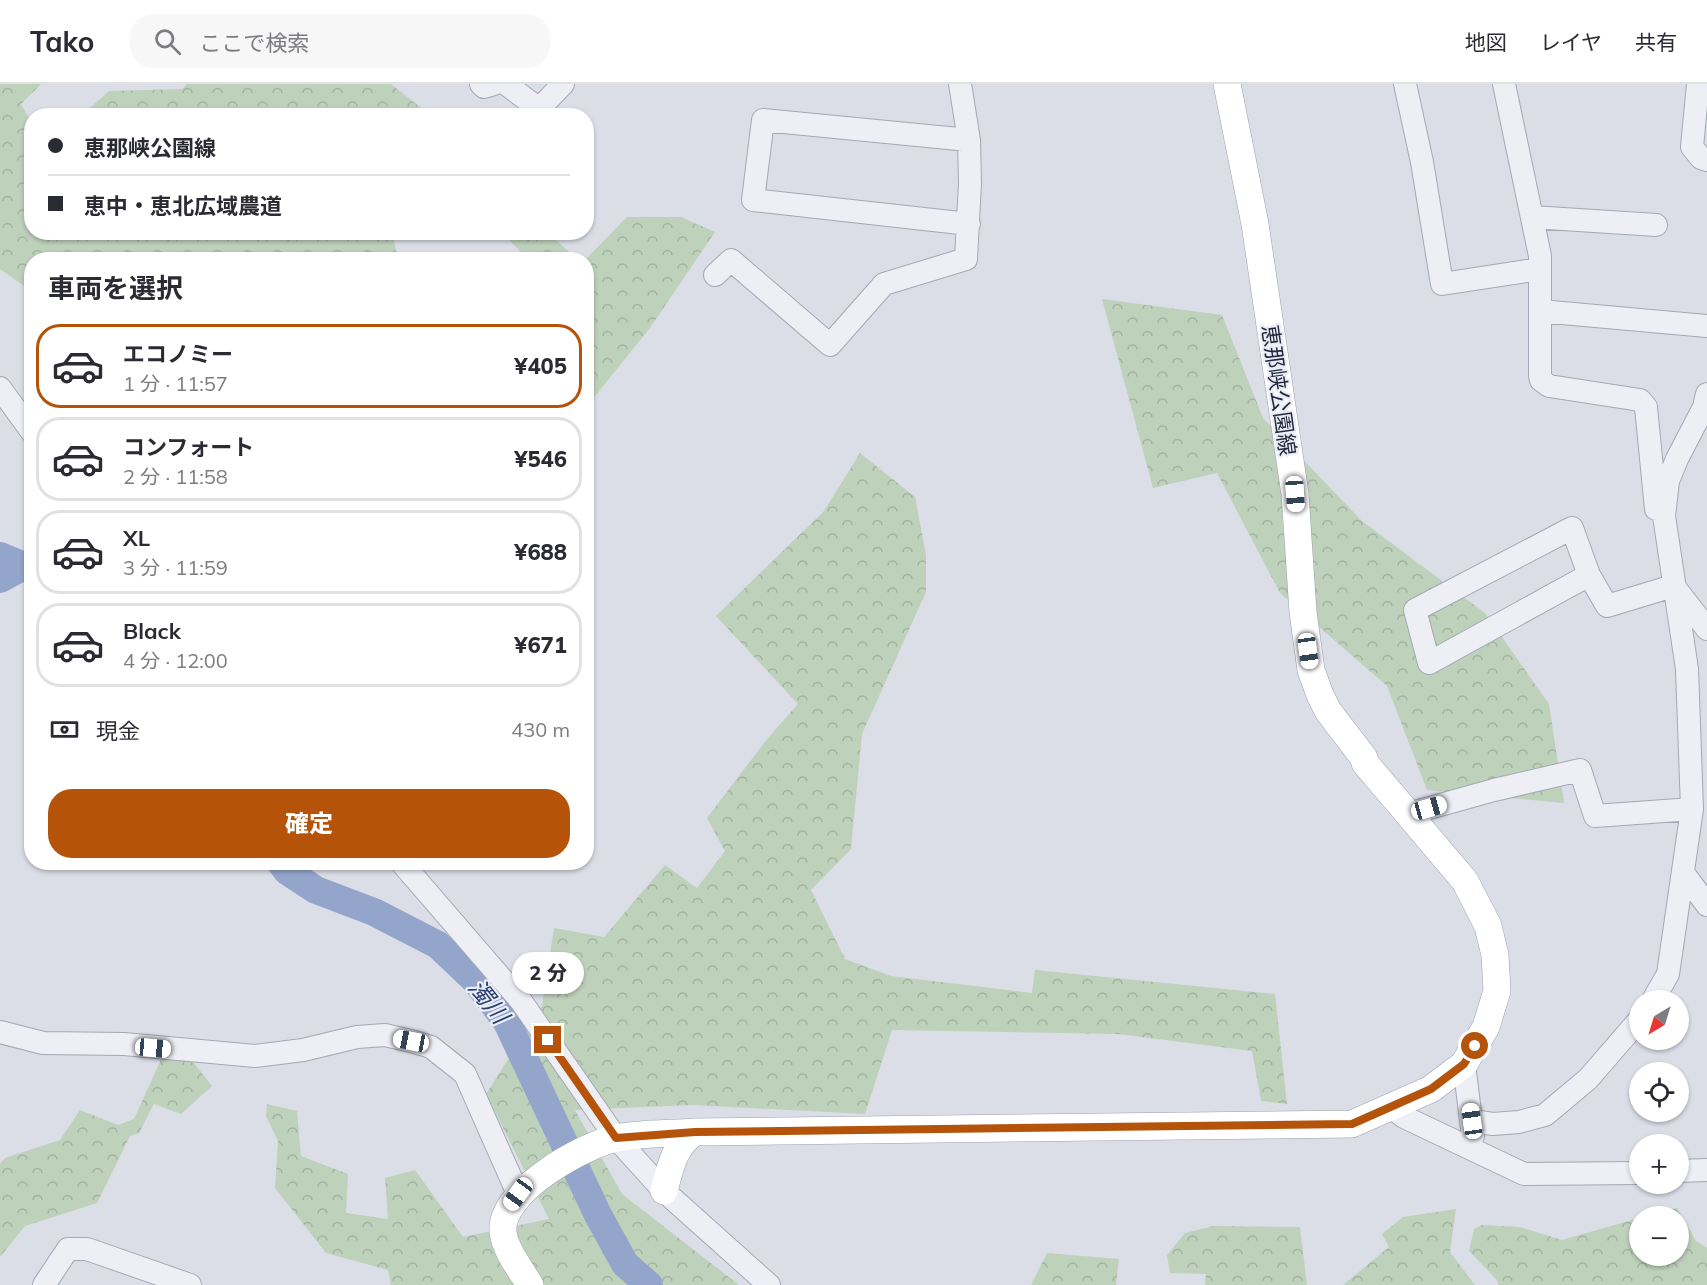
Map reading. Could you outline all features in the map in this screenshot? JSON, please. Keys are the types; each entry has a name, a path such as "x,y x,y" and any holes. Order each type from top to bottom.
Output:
{"main road":[{"name":"恵那峡公園線","path":"528,1186 584,1150 616,1138 695,1132 1352,1124 1431,1089 1464,1064 1486,1027 1497,991 1495,955 1488,926 1466,881 1365,763 1364,758 1328,711 1311,670 1303,612 1293,482 1255,224 1227,84"},
{"path":"664,1191 674,1155 685,1138 695,1132"},
{"path":"528,1186 507,1209 503,1232 506,1244 530,1285"}],"street":[{"path":"481,84 484,87 494,84"},
{"path":"506,84 538,108"},
{"path":"540,108 563,84"},
{"path":"715,275 731,260 830,345 884,284 966,260 969,224 969,140 960,84"},
{"path":"1405,84 1422,162 1442,284 1540,269"},
{"path":"1504,84 1540,256 1540,376 1545,384 1640,400 1644,404 1654,507 1664,516"},
{"path":"1698,84 1692,147 1701,158 1707,160"},
{"path":"969,140 763,120 753,200 969,224"},
{"path":"1532,217 1656,225"},
{"path":"1540,311 1707,326"},
{"path":"0,388 24,421"},
{"path":"1659,990 1668,975 1692,809 1688,669 1673,585 1664,516 1668,481 1704,407 1707,394"},
{"path":"1590,575 1429,663 1415,610 1572,528 1590,575 1607,606 1673,585"},
{"path":"1673,585 1707,629"},
{"path":"1408,814 1494,790 1580,770 1595,816 1692,809"},
{"path":"408,870 521,1001 616,1138 664,1191 769,1285"},
{"path":"1684,874 1707,905"},
{"path":"0,1032 43,1043 124,1044 255,1056 303,1050 357,1037 385,1035 411,1041 431,1047 465,1074 528,1186"},
{"path":"1472,1121 1519,1122 1545,1115 1588,1079 1629,1032"},
{"path":"1464,1064 1474,1150"},
{"path":"1392,1107 1404,1117 1524,1174 1629,1173"},
{"path":"1689,1171 1707,1170"},
{"path":"44,1285 68,1249 87,1249 190,1285"}],"green space":[{"path":"0,84 41,84 21,104 24,109 24,240 394,240 396,252 24,252 24,286 0,269"},
{"path":"187,84 391,84 421,108 90,108 109,91 182,89"},
{"path":"627,217 681,217 715,232 650,328 594,397 594,252"},
{"path":"509,240 556,240 569,252 521,252"},
{"path":"1102,299 1222,315 1263,418 1362,521 1485,613 1549,704 1564,803 1427,790 1387,686 1280,593 1217,473 1153,488"},
{"path":"860,453 915,497 926,555 926,592 862,734 851,849 811,890 845,959 891,976 1032,993 1035,970 1275,994 1287,1104 1261,1101 1252,1051 1118,1034 892,1030 865,1114 693,1105 575,1110 622,1194 739,1285 391,1285 388,1270 326,1253 275,1188 278,1141 266,1116 267,1104 297,1111 301,1156 348,1174 346,1213 388,1219 385,1178 415,1170 463,1237 549,1219 486,1094 542,1006 554,928 604,937 665,865 697,888 725,851 707,818 767,739 798,704 716,616 824,511"},
{"path":"163,1055 194,1063 212,1086 181,1114 154,1104 139,1133 130,1136 97,1203 25,1226 0,1257 0,1164 5,1158 60,1140 80,1110 118,1125 134,1119"},
{"path":"1456,1209 1450,1252 1475,1285 1343,1285 1389,1247 1382,1234 1403,1217"},
{"path":"1629,1221 1629,1266 1689,1266 1689,1229 1696,1241 1707,1248 1707,1285 1499,1285 1469,1251 1474,1229 1482,1225 1520,1227 1562,1240"},
{"path":"1213,1226 1300,1227 1307,1285 1205,1285 1206,1274 1170,1273 1167,1255 1185,1233"},
{"path":"1047,1253 1119,1259 1116,1285 1031,1285"}],"waterway":[{"name":"濁川","path":"0,556 24,566 0,579"},
{"name":"濁川","path":"286,870 316,890 374,912 438,945 476,981 507,1022 598,1215 625,1264 649,1285"}],"route":[{"path":"548,1040 616,1138 695,1132 1352,1124 1431,1089 1464,1064 1475,1046"}]}
